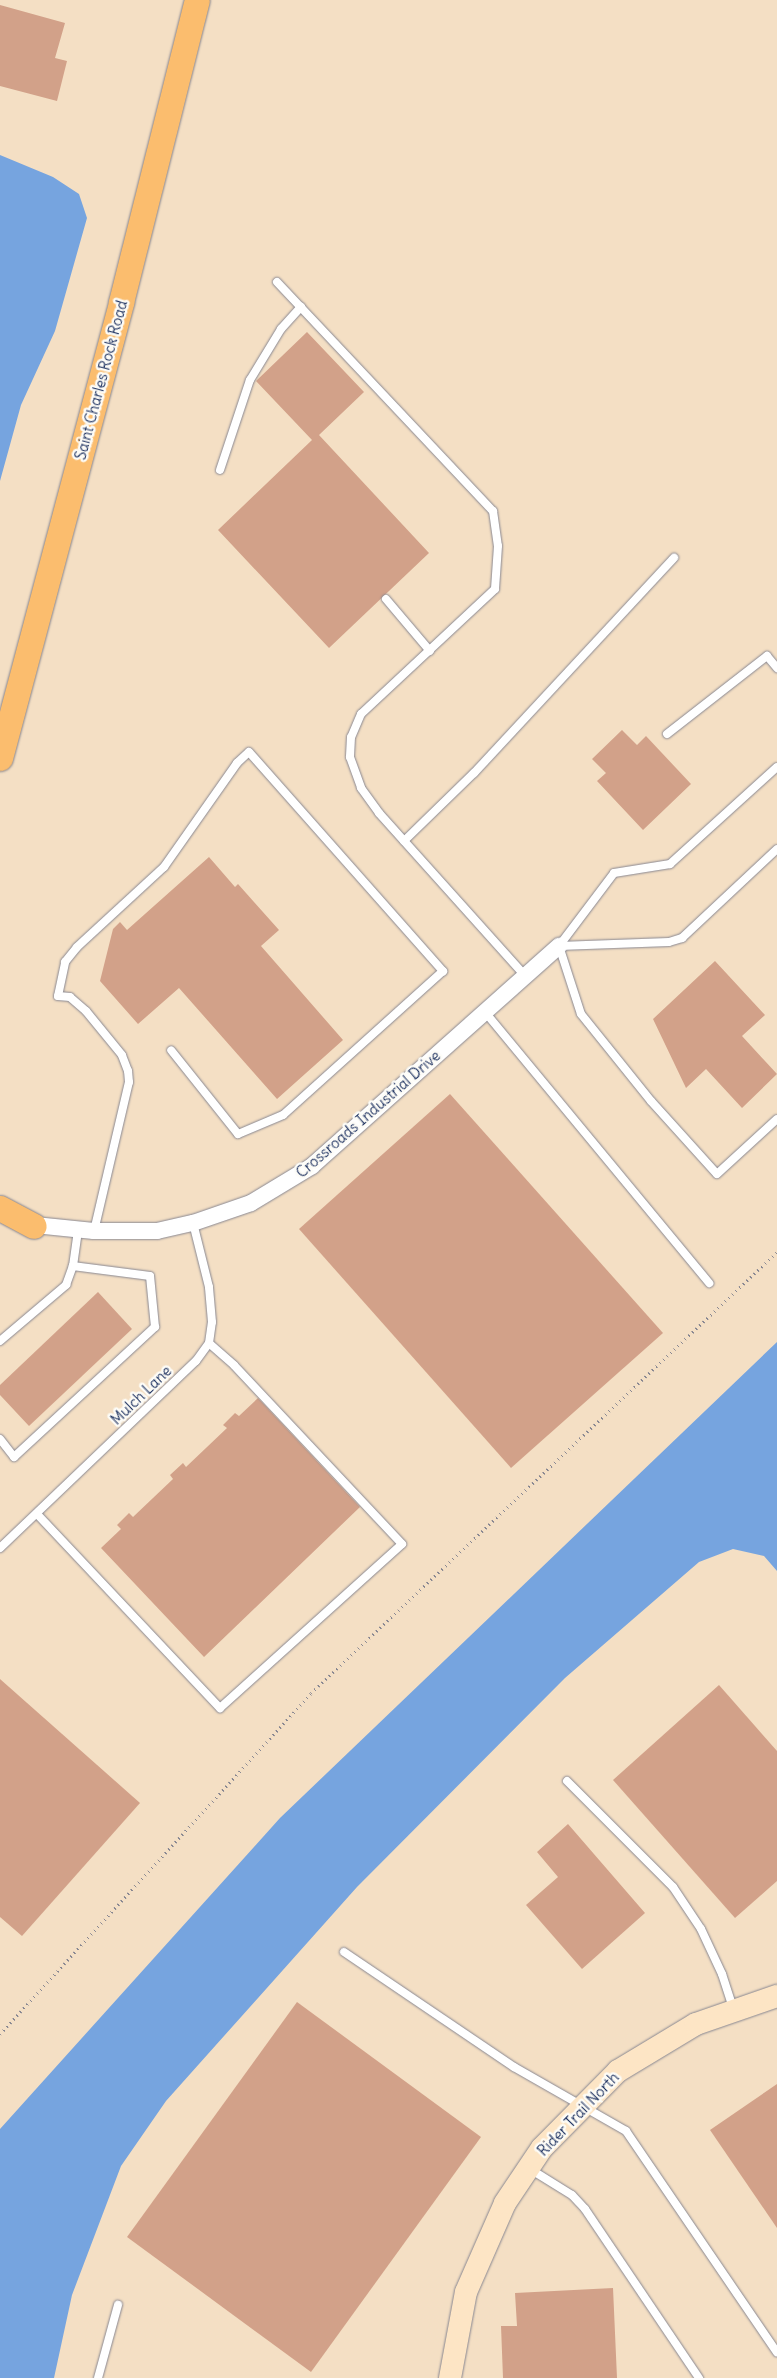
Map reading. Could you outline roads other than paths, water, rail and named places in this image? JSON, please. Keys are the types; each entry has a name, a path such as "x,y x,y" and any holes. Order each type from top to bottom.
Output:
{"main road":[{"name":"Saint Charles Rock Road","path":"0,758 124,293 197,0"},
{"path":"0,1208 34,1226"},
{"path":"0,1225 34,1226"}],"street":[{"name":"Crossroads Industrial Drive","path":"0,1218 34,1226 86,1231 157,1231 193,1223 251,1203 312,1166 559,946"},
{"name":"Rider Trail North","path":"450,2378 466,2292 504,2203 542,2148 618,2070 696,2024 777,1996"}],"lane":[{"path":"277,282 493,511 498,546 496,589 361,714 351,737 350,757 361,788 404,841 525,976"},
{"path":"220,470 250,380 282,329 301,307"},
{"path":"404,841 474,773 674,558"},
{"path":"386,599 430,651"},
{"path":"667,734 767,656 777,668"},
{"path":"0,1342 66,1285 86,1231 129,1082 128,1070 122,1055 86,1011 70,997 58,996 65,962 77,947 164,868 237,763 249,752 443,971 283,1114 238,1134 171,1050"},
{"path":"559,946 614,873 670,864 777,767"},
{"path":"559,946 669,942 682,938 777,849"},
{"path":"559,946 581,1014 651,1101 717,1174 777,1119"},
{"path":"484,1012 709,1283"},
{"path":"37,1514 220,1708 402,1544 234,1365 209,1343 212,1322 209,1287 193,1223"},
{"path":"0,1439 14,1457 156,1327 150,1276 73,1266"},
{"name":"Mulch Lane","path":"0,1548 196,1361 209,1343"},
{"path":"568,1781 672,1887 701,1929 722,1974 733,2010"},
{"path":"344,1952 514,2067 582,2108 626,2131 777,2352"},
{"path":"528,2168 572,2195 585,2209 699,2378"},
{"path":"98,2378 118,2305"}],"water":[{"path":"0,155 53,177 79,194 87,218 55,331 21,405 0,481"},
{"path":"777,1342 777,1571 764,1556 733,1549 699,1562 565,1678 357,1887 166,2101 121,2166 72,2295 54,2378 0,2378 0,2129 280,1818"}]}
